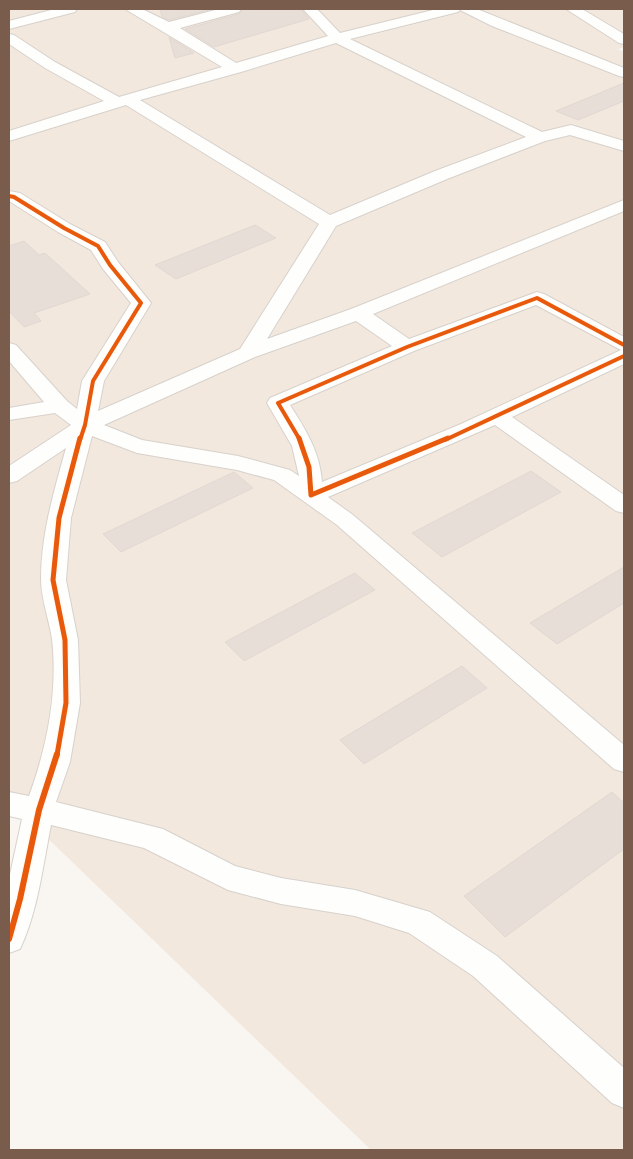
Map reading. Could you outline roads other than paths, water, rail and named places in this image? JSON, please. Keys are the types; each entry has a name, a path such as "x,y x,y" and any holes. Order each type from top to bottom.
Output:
{"street":[{"path":"9,25 70,9"},
{"path":"132,9 168,27 236,69"},
{"path":"168,27 234,9"},
{"path":"310,9 337,38 540,136"},
{"path":"9,136 337,38 454,9"},
{"path":"466,9 624,73"},
{"path":"574,9 624,40"},
{"path":"9,38 50,65 123,101 329,222"},
{"path":"248,353 329,222 540,136 571,130 624,146"},
{"path":"9,196 14,197 64,228 98,246 110,265 141,303 93,381 85,425 77,448 59,518 53,580 66,640 66,703 56,762 40,810 9,939"},
{"path":"9,476 85,425 248,353 358,313 624,205"},
{"path":"312,495 312,472 306,449 278,403 407,347 537,298 624,345"},
{"path":"358,313 407,347"},
{"path":"9,349 60,406 85,425 137,446 238,463 282,475 312,495 352,527 624,762"},
{"path":"312,495 497,418 624,356"},
{"path":"9,414 60,406"},
{"path":"497,418 624,506"},
{"path":"9,804 89,821 152,838 228,878 281,891 355,903 419,922 485,966 624,1091"}]}
